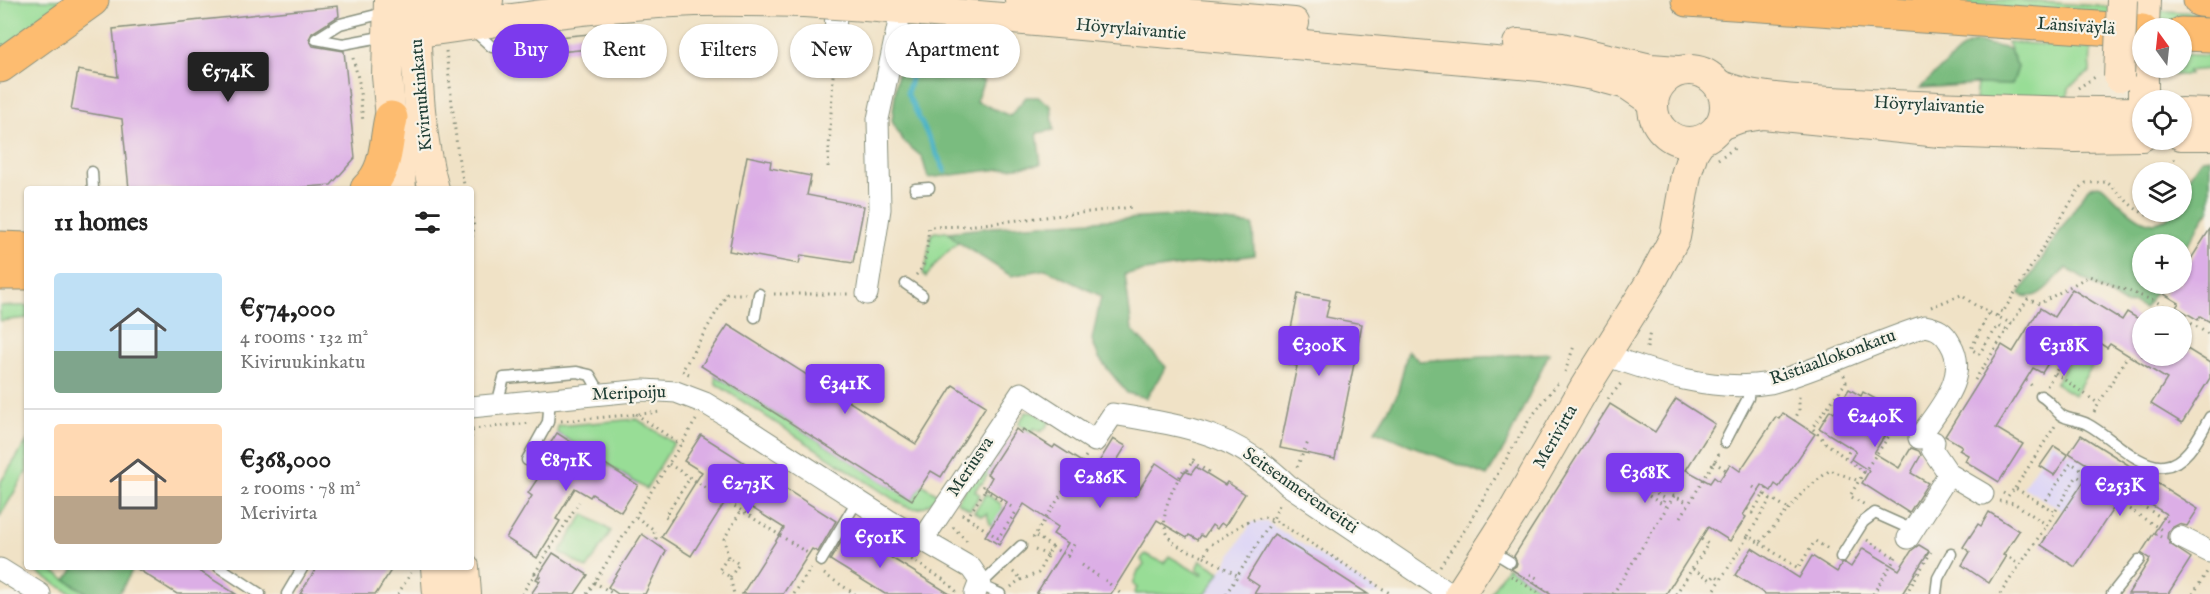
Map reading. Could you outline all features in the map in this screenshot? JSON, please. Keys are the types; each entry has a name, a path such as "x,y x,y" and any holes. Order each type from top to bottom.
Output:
{"main road":[{"path":"0,66 92,0"},
{"name":"Länsiväylä","path":"1688,0 2132,29"},
{"path":"2200,0 2210,1"},
{"path":"2192,34 2210,35"},
{"path":"369,186 380,173 385,161 391,118"},
{"path":"0,248 24,249"},
{"path":"0,273 24,273"}],"street":[{"path":"415,17 488,0"},
{"path":"835,0 836,24"},
{"name":"Höyrylaivantie","path":"1020,0 1562,48 1651,69 1677,71"},
{"path":"2122,0 2132,101"},
{"path":"2144,18 2145,0"},
{"name":"Höyrylaivantie","path":"415,17 572,12 696,1 804,2 866,6 1541,66 1594,75 1627,84 1652,101"},
{"name":"Kiviruukinkatu","path":"401,186 397,133 391,118 387,76 415,17"},
{"name":"Kiviruukinkatu","path":"415,17 418,80 426,154 433,186"},
{"path":"1689,69 1710,76 1719,85 1724,94 1725,104 1710,133 1689,143 1668,136 1658,127 1653,114 1652,101 1657,88 1665,78 1677,71 1689,69"},
{"path":"867,294 880,209 878,119 887,78"},
{"name":"Höyrylaivantie","path":"1719,85 1738,93 1839,102 2032,111 2132,101"},
{"name":"Höyrylaivantie","path":"1710,133 1739,118 1763,114 1940,132 2075,138 2132,101"},
{"path":"2192,113 2210,114"},
{"name":"Merivirta","path":"1460,594 1499,555 1514,510 1652,280 1675,237 1686,175 1693,152 1710,133"},
{"path":"2192,139 2210,135"},
{"name":"Merivirta","path":"1652,280 1670,156 1668,136"},
{"name":"Ristiaallokonkatu","path":"1605,355 1679,377 1748,385 1771,382 1795,375 1925,326 1935,327 1945,334 1952,345 1958,366 1952,387 1920,437"},
{"name":"Meripoiju","path":"474,406 659,390 676,392 705,403 857,501 971,568 979,576 977,589"},
{"name":"Meriusva","path":"922,541 1021,393 1095,441"},
{"name":"Seitsenmerenreitti","path":"1095,441 1113,414 1188,427 1230,442 1270,467 1288,485 1450,594"},
{"path":"1920,437 1932,449 1949,474 1982,493"},
{"path":"1906,532 1949,474"},
{"path":"2175,536 2210,552"},
{"path":"0,569 39,594"},
{"path":"436,570 438,594"},
{"path":"464,570 466,594"}],"lane":[{"path":"415,17 343,44 316,39 340,24 415,17 492,47"},
{"path":"92,172 93,186"},
{"path":"915,189 929,188"},
{"path":"906,284 922,295"},
{"path":"755,317 759,294"},
{"path":"497,404 504,378 577,372 590,375 601,394"},
{"path":"1725,442 1748,398 1748,385"},
{"path":"2041,396 2051,402 2062,415 2087,424 2149,465 2166,467 2181,459 2196,441 2210,417"},
{"path":"527,460 548,422 550,399"},
{"path":"819,560 857,501"},
{"path":"1841,557 1863,522 1875,513 1906,532"},
{"path":"977,589 1021,546"},
{"path":"1936,594 1938,578 1951,554"},
{"path":"2112,594 2139,560"},
{"path":"224,570 260,594"},
{"path":"287,594 301,570"},
{"path":"977,589 1000,594"}],"path":[{"path":"415,17 458,156 464,186"},
{"path":"353,58 359,82"},
{"path":"828,167 834,78"},
{"path":"2075,89 2132,101"},
{"path":"1997,316 2000,311 2003,312 2079,189 2086,183 2106,182 2132,205"},
{"path":"906,284 921,271 929,227 966,226 1133,207"},
{"path":"2007,330 2028,299 2039,304 2089,276 2163,306"},
{"path":"682,371 727,294 867,294"},
{"path":"1930,307 1961,295 2012,324"},
{"path":"2192,324 2210,335"},
{"path":"2041,396 2078,335"},
{"path":"1431,582 1466,528 1529,420 1564,375 1574,346"},
{"path":"2055,373 2099,404 2128,355"},
{"path":"1843,370 1846,382 1812,428 1826,443 1864,472"},
{"path":"1794,421 1800,402 1797,386"},
{"path":"474,429 672,412"},
{"path":"635,414 681,446"},
{"path":"587,594 696,420 688,417"},
{"path":"1850,496 1896,426 1920,437"},
{"path":"2005,501 2050,434"},
{"path":"1021,546 1036,536 1095,441"},
{"path":"1288,485 1308,442"},
{"path":"1680,517 1725,442"},
{"path":"1845,458 1851,448"},
{"path":"1210,475 1211,473 1193,460 1187,470 1184,469 1166,506 1168,536 1178,546 1204,556 1237,575"},
{"path":"1714,462 1726,470"},
{"path":"2043,505 2071,463 2175,526 2175,536"},
{"path":"669,464 819,560 823,573 855,594"},
{"path":"2000,594 2082,468"},
{"path":"1760,543 1803,492 1830,470 1859,481"},
{"path":"2077,476 2175,536"},
{"path":"672,520 665,516 690,478"},
{"path":"2008,496 1979,479 1982,493 2014,503 2047,525"},
{"path":"985,490 966,517 998,538 1015,510 985,490 982,488 987,480"},
{"path":"1753,487 1789,509"},
{"path":"1646,488 1665,499 1662,504"},
{"path":"1747,509 1752,513 1767,488"},
{"path":"2015,488 2055,512"},
{"path":"1644,493 1667,507"},
{"path":"1613,594 1674,496 1689,503"},
{"path":"2123,505 2129,497"},
{"path":"1712,594 1771,498"},
{"path":"522,594 579,502"},
{"path":"730,577 739,564 728,557 724,539 741,511"},
{"path":"636,517 653,529 656,538 653,542"},
{"path":"1204,556 1209,546 1246,522 1264,517 1273,519 1391,594"},
{"path":"1226,594 1273,519"},
{"path":"950,524 968,542"},
{"path":"1874,594 1896,558 1906,532"},
{"path":"1036,536 1072,559"},
{"path":"1748,536 1798,568 1815,541 1841,557"},
{"path":"1676,594 1708,544 1698,537"},
{"path":"1866,539 1896,558"},
{"path":"1067,556 1076,541"},
{"path":"1007,594 1018,581 1038,573 1052,547"},
{"path":"1906,594 1931,552"},
{"path":"728,557 719,570 730,577 734,594"},
{"path":"2010,558 2020,565"},
{"path":"794,594 819,560"},
{"path":"1781,566 1785,560"},
{"path":"1082,565 1098,576"},
{"path":"2193,594 2210,568"},
{"path":"1693,569 1711,580 1715,575 1721,579"},
{"path":"398,594 411,570"},
{"path":"534,573 541,578"},
{"path":"1530,574 1537,578 1534,583 1552,594"},
{"path":"1510,575 1540,594"},
{"path":"944,580 951,588"},
{"path":"1105,580 1121,594"},
{"path":"594,582 612,593"}],"shaded area":[{"path":"2081,435 2198,509 2186,527 2124,488 2075,567 2041,545 2063,511 2023,487 2052,441 2069,453"},
{"path":"1252,522 1267,522 1381,594 1206,594"}],"green space":[{"path":"0,0 77,0 0,56"},
{"path":"1872,0 2011,0 2210,14 2210,24 2192,23 2192,18 2132,18"},
{"path":"1976,42 2009,49 2018,67 2012,85 1977,84 1920,88 1964,47"},
{"path":"2007,42 2091,48 2090,72 2069,87 2068,99 1975,100 1977,84 2012,85 2018,67"},
{"path":"2192,55 2210,56 2210,69 2192,71"},
{"path":"897,78 978,78 984,81 976,101 1010,116 1026,97 1038,97 1051,106 1054,130 1037,133 1041,164 928,178 922,157 903,141 892,121"},
{"path":"2210,157 2210,209 2192,237 2192,234 2132,234 2132,294 2154,294 2146,306 2134,303 2126,305 2066,268 2039,294 2026,296 2019,294 2088,188 2098,185 2104,187 2132,213 2132,222 2192,222 2192,173 2202,158"},
{"path":"1174,216 1253,225 1254,255 1125,274 1132,330 1166,367 1146,398 1127,393 1099,358 1092,340 1101,296 1046,269 1011,276 958,242 948,232 993,227"},
{"path":"935,232 948,232 958,242 939,260 926,277 923,273 931,235"},
{"path":"0,306 24,306 24,318 0,321"},
{"path":"2076,348 2096,360 2074,395 2055,383"},
{"path":"1408,350 1419,361 1549,353 1505,447 1487,476 1375,431 1397,395"},
{"path":"715,375 912,500 922,484 936,493 936,497 922,508 914,509 904,506 716,384"},
{"path":"1026,412 1035,413 1050,421 1041,432 1034,428 1032,433 1018,424"},
{"path":"637,419 674,443 646,489 557,433 558,426"},
{"path":"996,439 1006,445 1002,446 998,452 1000,453 998,458 995,456 990,465 992,467 975,491 980,495 970,510 957,502"},
{"path":"24,446 24,476 0,516 0,483"},
{"path":"986,494 1000,503 1007,511 998,529 990,524 987,514 981,516 974,512"},
{"path":"584,514 611,531 587,569 560,552"},
{"path":"1145,554 1164,563 1169,556 1201,575 1203,573 1197,569 1201,560 1220,572 1206,594 1135,594 1137,588 1133,584 1138,571 1144,565 1141,559"},
{"path":"1507,567 1550,594 1490,594"},
{"path":"33,570 50,570 89,594 72,594"},
{"path":"73,570 132,570 119,594 89,594 66,580"}],"building":[{"path":"338,6 339,16 312,33 309,39 313,46 344,51 355,158 331,185 129,186 122,119 71,110 78,70 118,77 113,29"},
{"path":"581,35 581,50 569,51 569,36"},
{"path":"747,156 771,161 770,168 811,176 807,195 864,206 853,263 801,255 799,264 729,251"},
{"path":"2210,229 2210,322 2200,316 2198,320 2192,316 2192,306 2177,306 2179,303 2164,294 2192,294 2192,257"},
{"path":"2072,289 2122,320 2127,312 2132,315 2132,358 2110,344 2107,348 2090,337 2088,341 2069,329 2042,373 2033,368 1996,428 2023,444 1999,482 1965,461 1968,455 1959,450 1962,446 1945,436 2002,345 2013,352 2040,308 2054,317"},
{"path":"1298,294 1330,300 1326,317 1362,324 1335,459 1280,448 1297,366 1284,363"},
{"path":"728,325 916,444 953,385 986,406 941,477 931,471 912,500 701,366"},
{"path":"2192,352 2210,363 2210,378 2182,423 2151,404 2167,379 2146,366 2192,366"},
{"path":"1849,389 1861,396 1863,392 1899,412 1874,453 1899,468 1911,448 1919,451 1921,455 1911,473 1928,483 1909,513 1862,483 1869,471 1851,459 1856,451 1819,428 1830,410 1834,413"},
{"path":"1676,399 1715,424 1686,470 1710,483 1714,477 1719,481 1730,464 1740,471 1776,417 1779,419 1783,413 1815,434 1779,487 1775,484 1771,491 1762,485 1743,515 1746,517 1730,541 1708,527 1666,594 1550,594 1511,569 1517,563 1514,556 1610,404 1655,432"},
{"path":"1016,429 1021,433 1023,429 1053,448 1055,445 1094,470 1113,439 1126,446 1106,478 1135,496 1156,463 1180,479 1185,471 1191,474 1196,467 1225,485 1227,482 1245,494 1225,526 1221,523 1217,529 1212,525 1204,537 1201,535 1198,540 1189,535 1187,538 1157,520 1111,594 1036,594 1068,543 1053,534 1058,527 1024,504 999,545 985,536 1007,502 986,488 992,477 987,474"},
{"path":"557,433 638,485 621,512 592,494 590,497 575,488 556,519 560,521 537,558 506,538 532,496 528,493 544,469 537,464"},
{"path":"701,435 836,521 818,552 812,549 783,594 742,594 784,528 730,494 691,556 661,537 702,472 684,461"},
{"path":"2081,435 2198,509 2187,526 2179,524 2168,532 2167,538 2170,544 2191,558 2168,594 2128,594 2150,559 2141,553 2166,514 2126,489 2075,567 2041,545 2093,468 2069,453"},
{"path":"2054,446 2068,455 2054,475 2040,466"},
{"path":"1989,512 2019,531 2003,555 2006,556 1989,583 1962,565 1970,552 1963,547 1978,524 1981,526"},
{"path":"848,531 950,594 885,594 830,560"},
{"path":"642,534 666,551 645,594 618,594 608,587"},
{"path":"1274,534 1368,594 1254,594 1259,586 1247,578"},
{"path":"1919,545 1929,551 1902,594 1765,594 1735,575 1752,548 1799,578 1812,556 1837,572 1842,564 1845,563 1851,567 1863,548 1899,570 1912,550"},
{"path":"553,553 588,575 575,594 531,594 540,581 536,579"},
{"path":"139,570 198,570 236,594 177,594"},
{"path":"315,570 391,570 376,594 300,594"}],"waterway":[{"path":"911,78 907,93 945,171"}]}
